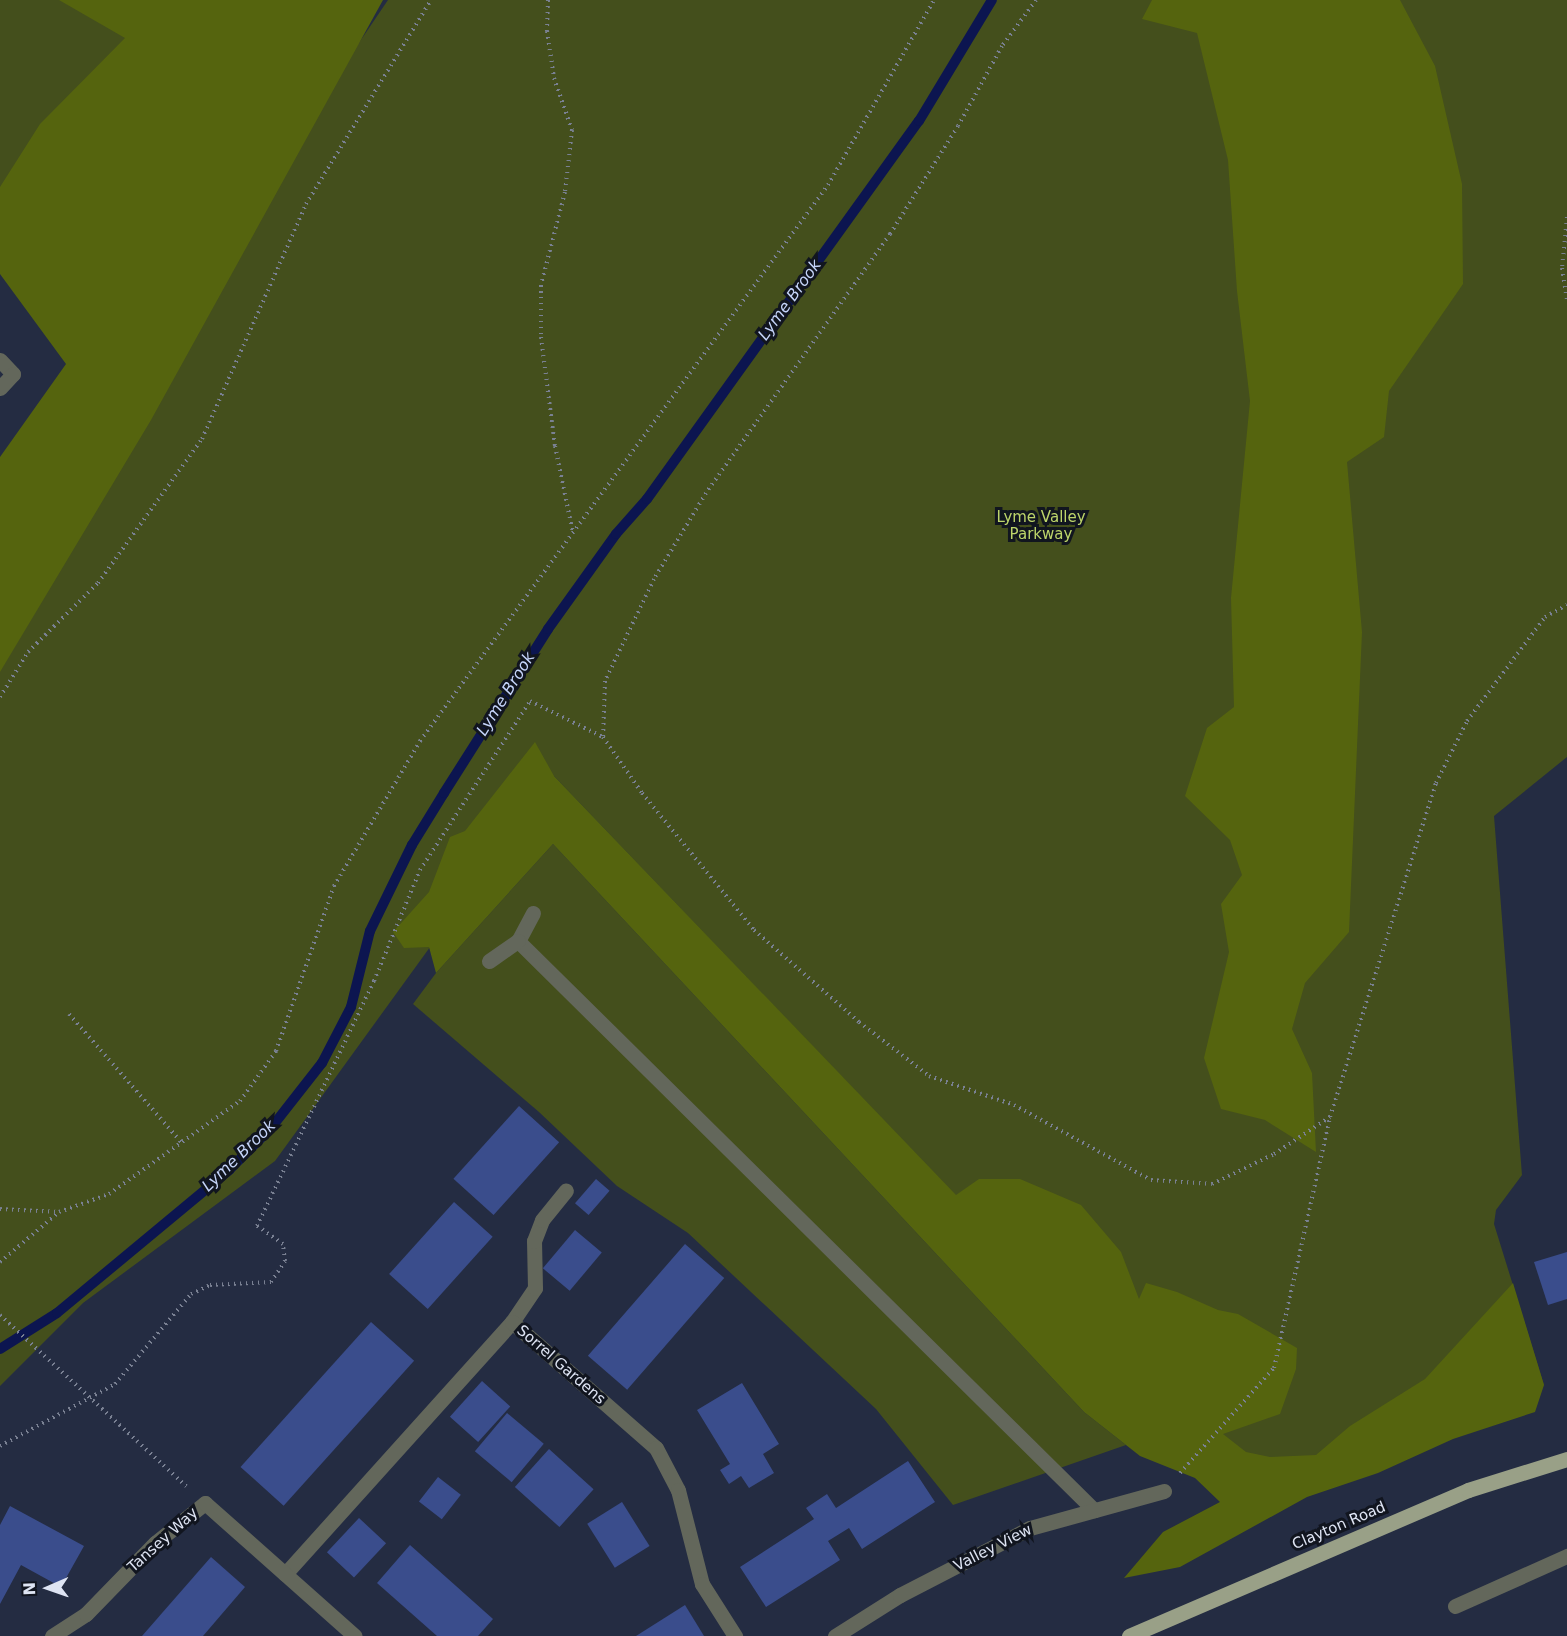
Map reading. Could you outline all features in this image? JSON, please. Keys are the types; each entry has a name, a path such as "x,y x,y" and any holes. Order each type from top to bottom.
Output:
{"main road":[{"name":"Clayton Road","path":"1130,1636 1468,1490 1567,1459"}],"street":[{"path":"0,360 13,374 0,388"},
{"path":"489,961 518,940 533,913"},
{"path":"518,940 1094,1510"},
{"path":"512,1322 535,1288 534,1241 542,1220 566,1190"},
{"name":"Sorrel Gardens","path":"285,1574 512,1322 656,1448 678,1490 702,1584 735,1636"},
{"name":"Valley View","path":"835,1636 900,1595 1030,1528 1164,1491"},
{"name":"Tansey Way","path":"52,1636 86,1614 155,1543 205,1503 356,1636"},
{"path":"1455,1606 1567,1556"}],"path":[{"path":"0,697 28,652 98,583 202,439 306,204 431,0"},
{"path":"548,0 547,31 554,78 572,130 565,192 541,285 541,337 555,446 573,534"},
{"path":"0,1262 59,1212 109,1194 240,1101 276,1051 334,886 420,741 828,185 934,0"},
{"path":"603,737 605,681 654,579 706,493 890,234 958,126 1002,46 1036,0"},
{"path":"1567,217 1562,268 1567,301"},
{"path":"1164,1491 1274,1368 1330,1117 1436,783 1467,721 1545,616 1567,605"},
{"path":"0,1446 115,1384 191,1294 210,1285 271,1282 285,1261 283,1244 257,1227 374,981 420,870 530,700 603,737 642,793 754,930 859,1022 929,1076 1014,1104 1151,1180 1212,1184 1274,1154 1330,1117"},
{"path":"69,1014 182,1143"},
{"path":"0,1209 59,1212"},
{"path":"0,1315 37,1352 205,1503"}],"green space":[{"path":"0,0 104,0 176,34 0,273"},
{"path":"59,0 383,0 151,420 0,672 0,457 66,364 0,274 0,187 40,124 125,38"},
{"name":"Lyme Valley Parkway","path":"388,0 1567,0 1567,757 1494,816 1522,1175 1496,1210 1494,1224 1544,1385 1254,1508 554,776 275,1161 83,1303 0,1386 0,607 103,420"},
{"path":"1152,0 1400,0 1435,66 1462,184 1463,284 1389,391 1384,437 1347,462 1362,632 1349,932 1305,983 1292,1029 1312,1073 1316,1152 1265,1120 1221,1109 1204,1058 1229,952 1221,904 1242,875 1230,840 1185,796 1207,728 1234,707 1231,598 1250,401 1237,291 1228,160 1197,33 1142,19"},
{"path":"535,742 554,776 956,1195 979,1179 1020,1179 1081,1205 1121,1252 1139,1299 1146,1283 1177,1292 1218,1310 1238,1314 1297,1348 1296,1369 1280,1414 1223,1434 1246,1452 1270,1457 1316,1455 1350,1426 1425,1379 1513,1283 1544,1385 1535,1412 1453,1439 1378,1473 1307,1497 1180,1567 1124,1578 1163,1532 1220,1502 1195,1478 1140,1456 1084,1412 553,844 436,973 429,947 404,948 393,932 429,892 450,837 465,831"},
{"path":"553,844 1084,1412 1126,1445 953,1505 876,1409 688,1233 617,1186 539,1112 413,1004 436,973"}],"building":[{"path":"519,1106 559,1142 494,1215 453,1179"},
{"path":"596,1179 610,1191 589,1215 575,1203"},
{"path":"454,1202 493,1237 428,1309 389,1274"},
{"path":"575,1230 602,1252 570,1291 543,1268"},
{"path":"685,1244 724,1278 627,1390 588,1356"},
{"path":"1567,1252 1567,1299 1548,1305 1534,1262"},
{"path":"371,1322 414,1361 284,1506 241,1467"},
{"path":"482,1381 510,1406 478,1442 450,1417"},
{"path":"742,1383 779,1444 763,1454 774,1473 749,1488 741,1476 729,1484 720,1470 730,1464 697,1410"},
{"path":"507,1413 544,1444 512,1482 475,1451"},
{"path":"549,1449 594,1489 559,1527 515,1487"},
{"path":"908,1461 935,1502 862,1549 849,1528 828,1541 840,1560 766,1607 740,1567 814,1519 806,1508 827,1494 836,1508"},
{"path":"438,1477 461,1495 442,1519 419,1501"},
{"path":"622,1502 650,1546 615,1568 587,1524"},
{"path":"10,1506 84,1546 61,1587 21,1565 0,1604 0,1525"},
{"path":"359,1518 386,1543 354,1578 327,1552"},
{"path":"410,1545 493,1619 478,1636 437,1636 377,1583"},
{"path":"211,1557 245,1587 203,1636 142,1636"},
{"path":"685,1605 704,1636 636,1636"}],"waterway":[{"name":"Lyme Brook","path":"0,1349 57,1313 229,1170 271,1128 322,1063 351,1007 370,931 412,845 444,793 548,629 616,534 647,499 919,121 992,0"}]}
